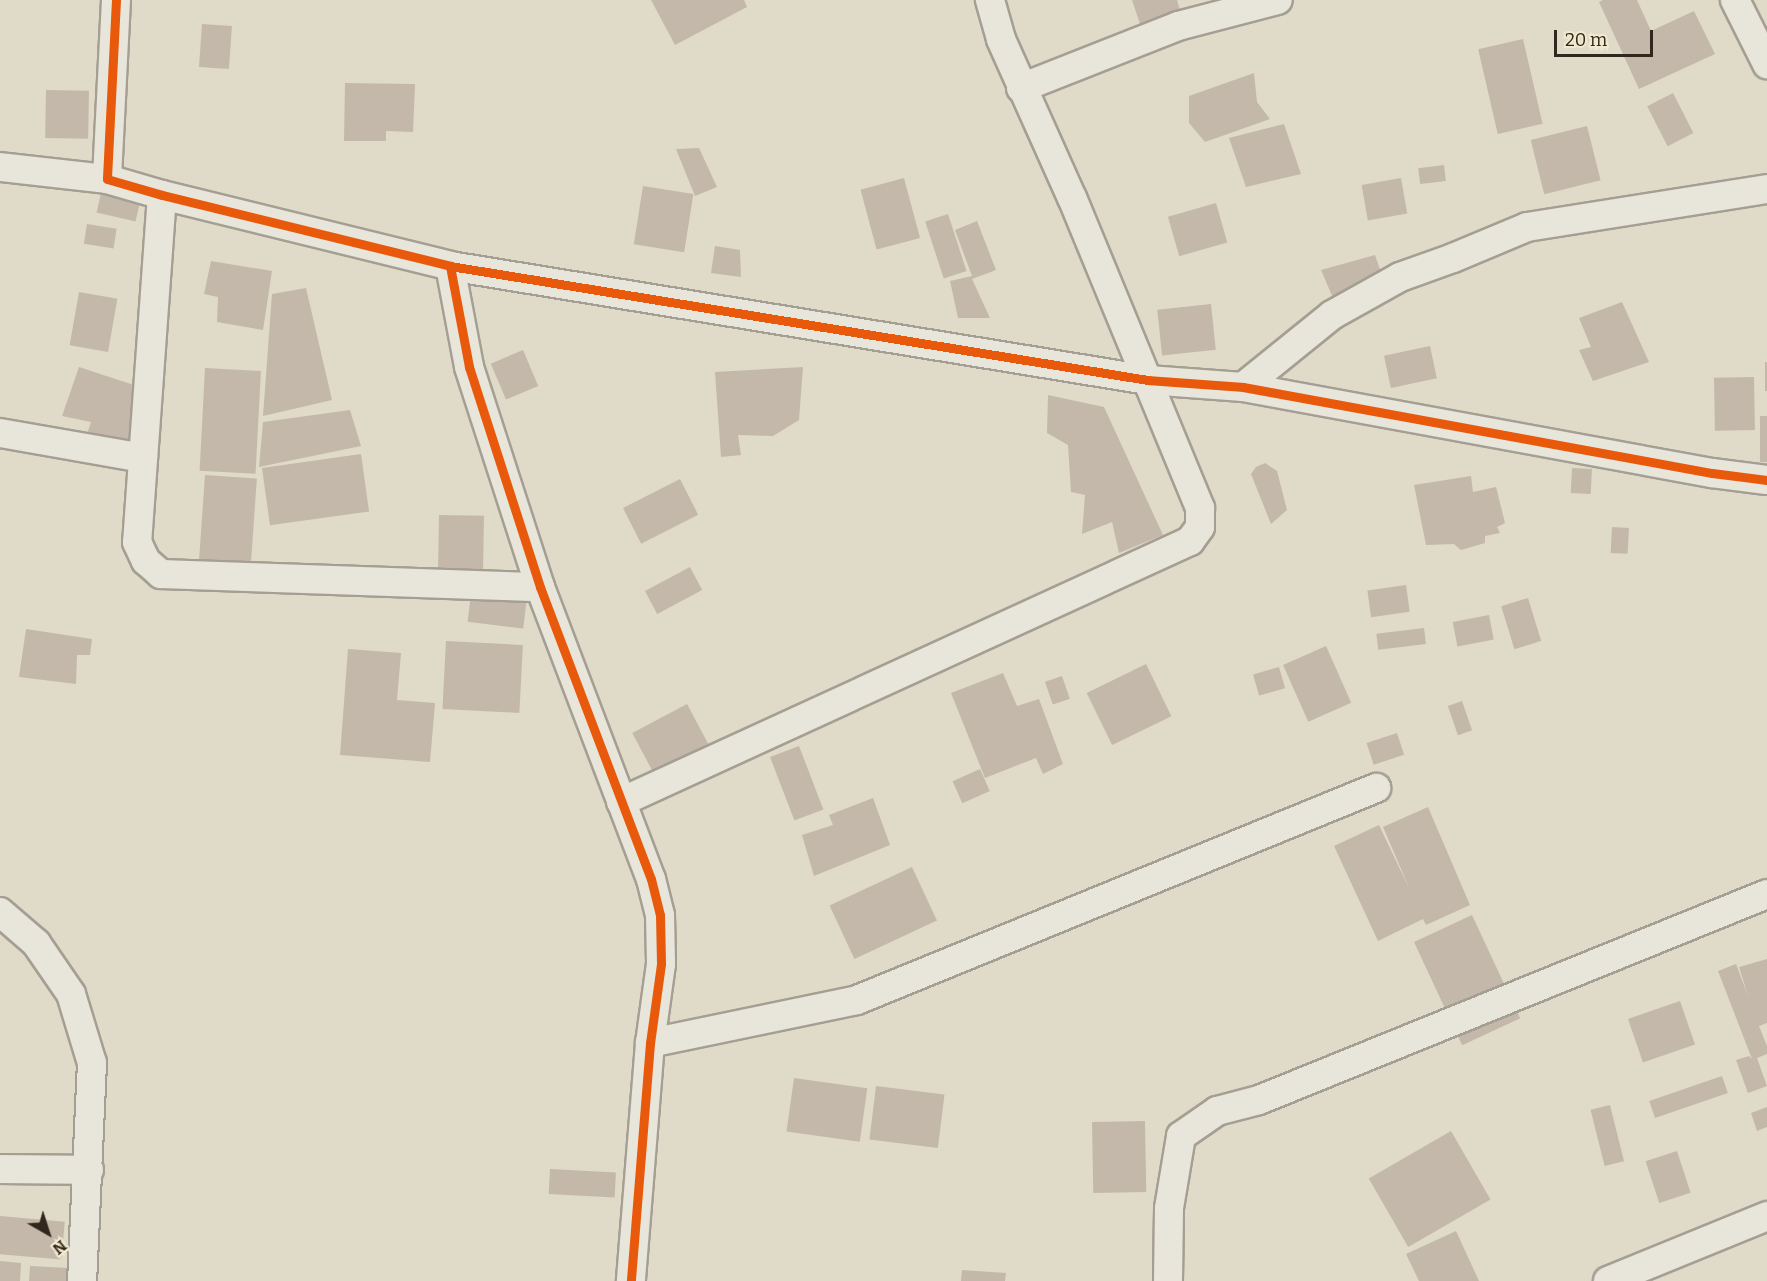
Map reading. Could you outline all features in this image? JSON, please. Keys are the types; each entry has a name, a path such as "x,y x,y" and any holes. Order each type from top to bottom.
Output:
{"street":[{"path":"107,179 116,0"},
{"path":"621,802 1190,541 1200,527 1200,508 1072,198 1001,39 990,0"},
{"path":"1021,87 1178,26 1278,0"},
{"path":"1735,0 1767,64"},
{"path":"0,167 107,179 162,195 450,266 1148,380 1243,387 1712,473 1767,480"},
{"path":"1243,387 1332,315 1400,277 1527,227 1767,189"},
{"path":"162,195 137,542 146,561 161,574 540,587"},
{"path":"450,266 469,367 540,587 651,879 660,915 661,964 650,1043 631,1281"},
{"path":"0,433 143,458"},
{"path":"650,1043 857,1000 1376,788"},
{"path":"1168,1281 1169,1208 1181,1136 1217,1111 1258,1100 1767,894"},
{"path":"0,912 36,943 71,994 92,1063 89,1170 82,1281"},
{"path":"0,1169 89,1170"},
{"path":"1608,1281 1767,1216"}],"building":[{"path":"651,0 744,0 747,7 675,45"},
{"path":"1132,0 1177,0 1186,31 1143,33"},
{"path":"1637,0 1651,31 1694,11 1715,54 1639,89 1599,2"},
{"path":"202,24 232,26 229,69 199,67"},
{"path":"1523,39 1543,124 1498,134 1478,49"},
{"path":"1254,73 1257,102 1270,119 1205,142 1189,123 1189,96"},
{"path":"345,83 415,84 413,132 386,131 386,141 344,141"},
{"path":"46,90 89,91 88,139 45,138"},
{"path":"1673,93 1693,133 1668,146 1647,106"},
{"path":"1284,124 1301,174 1246,187 1229,138"},
{"path":"1587,126 1601,180 1544,194 1531,140"},
{"path":"699,148 717,187 695,196 676,149"},
{"path":"1444,165 1446,181 1420,184 1418,168"},
{"path":"904,178 920,238 877,250 861,190"},
{"path":"1401,178 1407,213 1368,220 1362,185"},
{"path":"643,186 693,194 684,252 634,244"},
{"path":"102,189 141,198 136,221 97,212"},
{"path":"1216,203 1227,242 1179,256 1168,217"},
{"path":"948,214 967,271 944,278 925,221"},
{"path":"977,221 996,270 972,279 990,318 958,318 950,281 972,276 955,230"},
{"path":"87,224 117,229 114,248 84,244"},
{"path":"715,246 740,250 741,277 711,273"},
{"path":"1375,255 1388,293 1336,305 1321,270"},
{"path":"211,261 272,271 263,330 217,322 218,297 204,294"},
{"path":"306,288 332,400 263,416 272,294"},
{"path":"79,292 117,299 108,352 70,345"},
{"path":"1622,302 1649,362 1593,381 1579,350 1591,347 1579,318"},
{"path":"1211,304 1216,350 1162,355 1157,310"},
{"path":"1430,346 1437,378 1391,388 1384,356"},
{"path":"523,350 538,386 506,400 491,364"},
{"path":"1765,362 1767,362 1767,391 1765,391"},
{"path":"79,367 143,388 124,457 84,443 91,422 62,416"},
{"path":"803,367 799,420 773,436 738,435 741,455 721,457 715,372"},
{"path":"205,368 261,371 256,474 200,471"},
{"path":"1754,377 1755,430 1715,431 1714,378"},
{"path":"1048,395 1104,407 1163,535 1119,553 1112,522 1082,534 1085,495 1071,492 1068,445 1047,433"},
{"path":"350,410 361,446 259,467 263,422"},
{"path":"1760,416 1767,416 1767,462 1760,462"},
{"path":"361,454 369,511 270,525 262,468"},
{"path":"1265,463 1277,471 1287,510 1271,524 1251,474 1256,467"},
{"path":"1572,468 1592,469 1591,494 1571,493"},
{"path":"205,475 257,479 249,588 197,585"},
{"path":"1471,476 1473,492 1496,487 1505,523 1497,527 1500,533 1485,536 1485,543 1461,550 1454,544 1426,545 1414,485"},
{"path":"680,479 698,515 641,544 623,508"},
{"path":"439,515 484,516 483,580 438,579"},
{"path":"1612,527 1629,528 1628,554 1611,553"},
{"path":"690,567 702,590 657,614 645,591"},
{"path":"1406,585 1410,612 1371,617 1367,590"},
{"path":"472,586 528,593 523,629 468,622"},
{"path":"1528,598 1541,641 1514,649 1501,606"},
{"path":"1489,615 1494,640 1457,647 1453,622"},
{"path":"1424,628 1426,644 1378,650 1376,634"},
{"path":"26,629 92,639 90,655 77,655 76,684 19,677"},
{"path":"446,641 523,645 519,713 442,709"},
{"path":"1326,646 1351,703 1308,722 1283,665"},
{"path":"348,649 401,653 397,700 435,703 430,762 340,755"},
{"path":"1146,664 1171,716 1112,745 1087,693"},
{"path":"1279,667 1285,688 1259,696 1253,674"},
{"path":"1003,673 1017,706 1039,699 1063,764 1043,774 1036,758 985,778 951,693"},
{"path":"1062,676 1070,699 1053,705 1045,682"},
{"path":"1462,701 1472,730 1458,735 1448,706"},
{"path":"687,704 708,744 653,773 632,733"},
{"path":"1397,733 1404,755 1374,765 1367,743"},
{"path":"799,746 823,809 794,821 770,757"},
{"path":"980,769 990,791 962,803 953,781"},
{"path":"873,798 890,845 814,876 802,835 833,825 829,815"},
{"path":"1428,807 1470,905 1426,925 1423,919 1378,941 1334,846 1379,825 1410,890 1383,827"},
{"path":"912,867 937,920 854,959 830,905"},
{"path":"1472,915 1520,1018 1462,1045 1414,942"},
{"path":"1767,959 1767,1023 1759,1026 1767,1046 1767,1054 1757,1058 1767,1086 1748,1093 1736,1060 1749,1056 1752,1059 1718,971 1736,964 1748,996 1739,967"},
{"path":"1680,1001 1695,1044 1643,1062 1628,1019"},
{"path":"1722,1076 1728,1093 1655,1118 1649,1101"},
{"path":"794,1078 867,1088 860,1142 786,1131"},
{"path":"876,1086 944,1094 938,1148 869,1140"},
{"path":"1610,1105 1624,1161 1605,1166 1591,1110"},
{"path":"1767,1107 1767,1127 1757,1131 1751,1113"},
{"path":"1145,1121 1146,1192 1093,1193 1092,1122"},
{"path":"1451,1131 1490,1199 1408,1247 1369,1178"},
{"path":"1677,1151 1691,1193 1659,1203 1646,1161"},
{"path":"550,1169 616,1172 615,1197 549,1194"},
{"path":"0,1216 65,1222 61,1260 0,1254"},
{"path":"1456,1231 1479,1281 1419,1281 1406,1254"},
{"path":"0,1261 21,1263 20,1281 0,1281"},
{"path":"30,1266 69,1268 68,1281 29,1281"},
{"path":"962,1270 1006,1273 1005,1281 961,1281"}],"cycle path":[{"path":"116,0 107,179 162,195 450,266 469,367 540,587 651,879 660,915 661,964 650,1043 631,1281"},
{"path":"450,266 1148,380 1243,387 1712,473 1767,480"}]}
